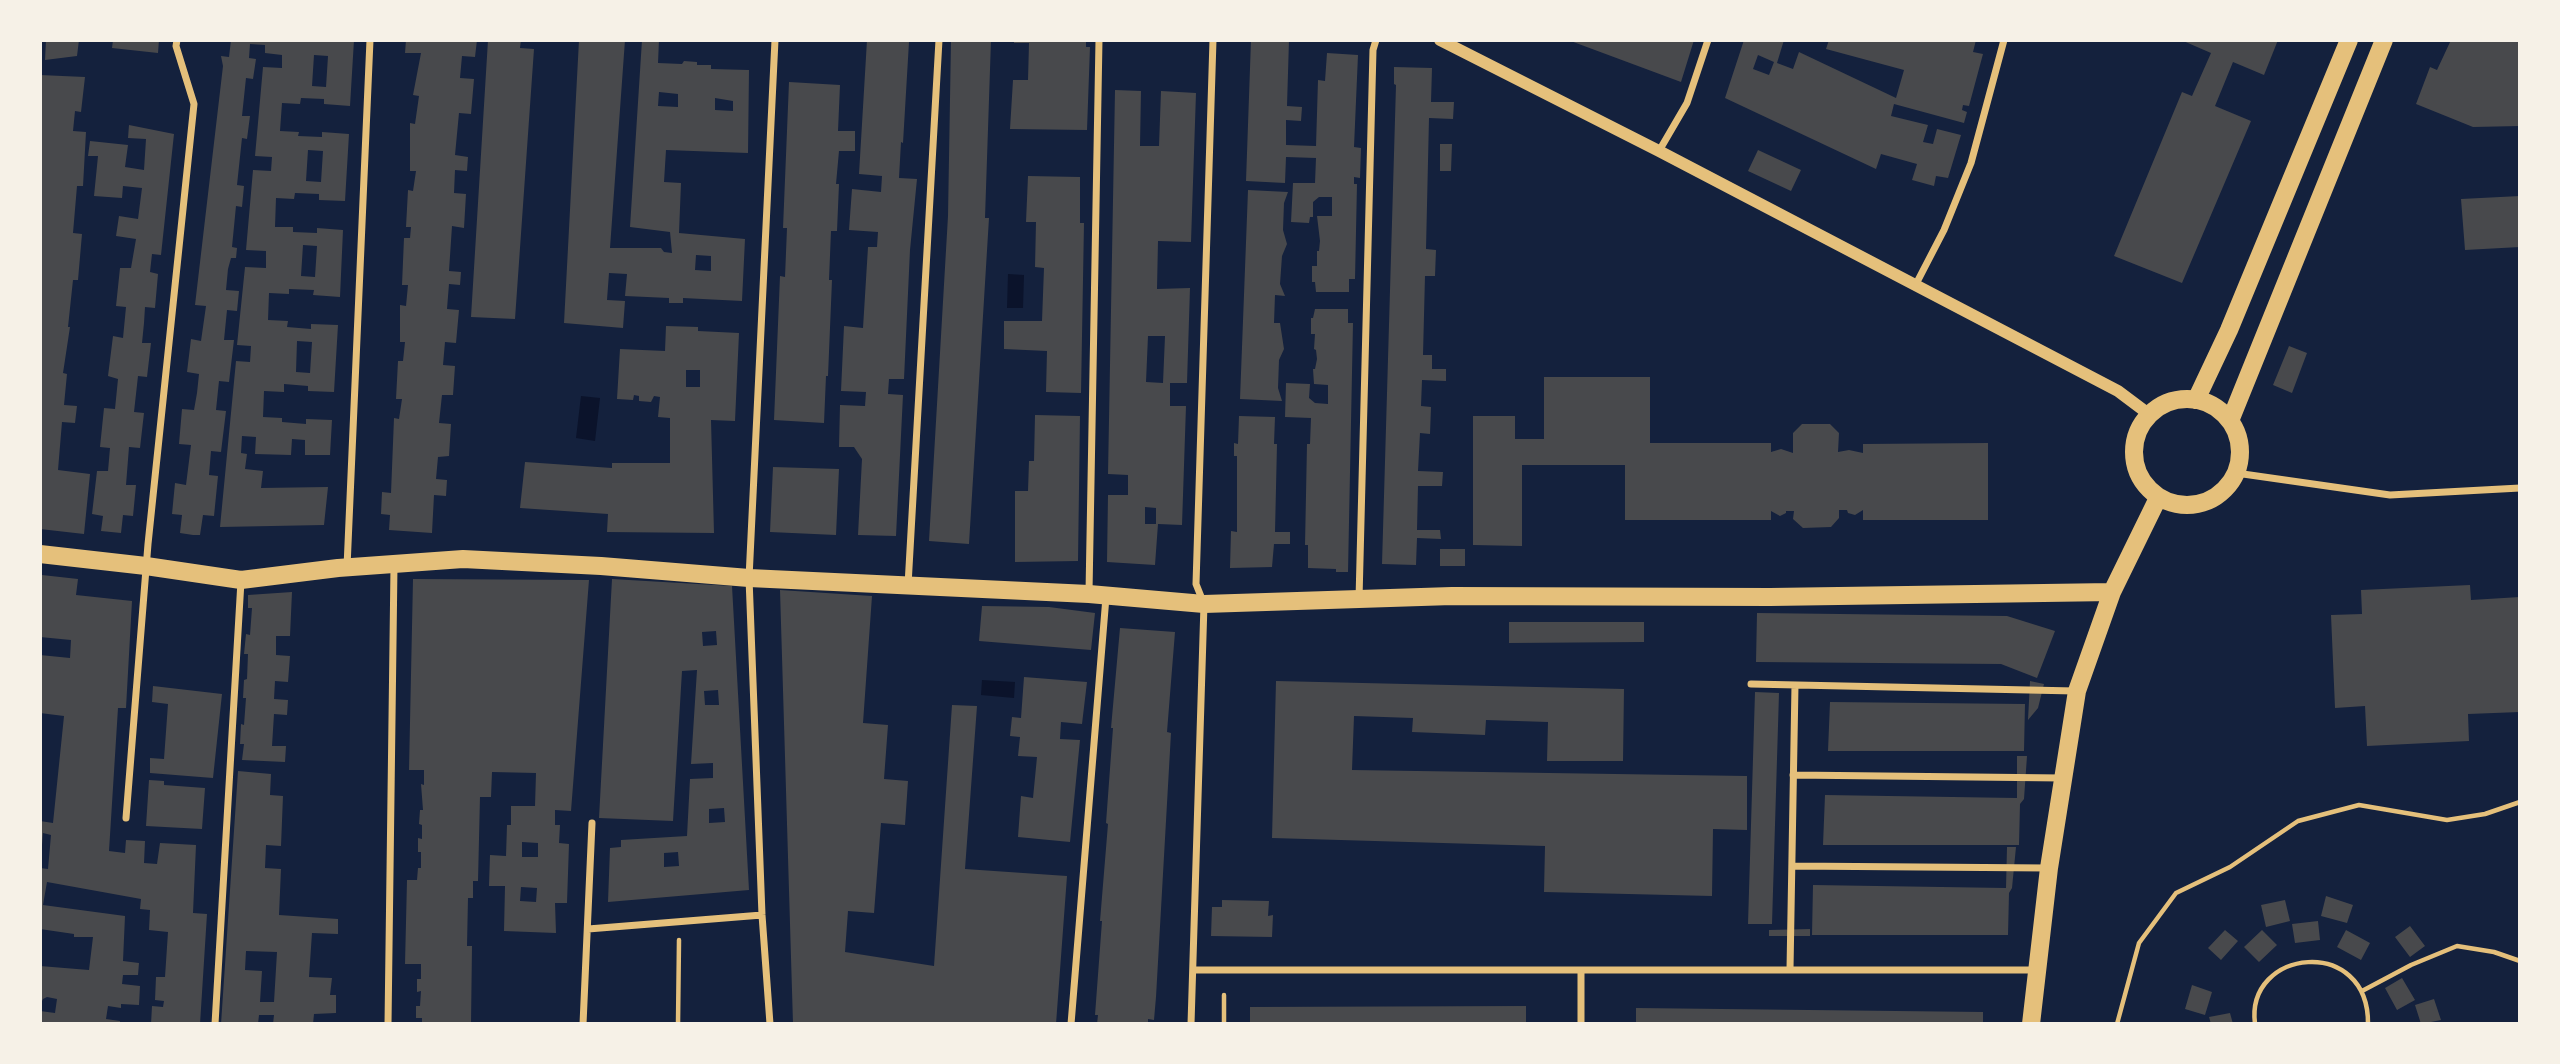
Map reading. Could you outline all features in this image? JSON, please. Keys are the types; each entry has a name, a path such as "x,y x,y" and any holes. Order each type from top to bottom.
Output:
{"main road":[{"path":"2196,400 2229,330 2349,40"},
{"path":"2230,421 2384,40"},
{"path":"2177,400 2196,400 2211,405 2230,421 2238,438 2239,462 2236,473 2226,488 2212,499 2192,505 2169,503 2158,498 2143,482 2134,463 2137,434 2150,415 2166,404 2177,400"},
{"path":"2031,1024 2049,868 2077,691 2112,592 2158,498"},
{"path":"40,554 241,580 463,559 601,566 749,578 1098,595 1204,604 1451,596 1770,597 2112,592"}],"street":[{"path":"126,818 146,566 194,104 177,40"},
{"path":"347,568 370,40"},
{"path":"770,1024 762,915 749,578 775,40"},
{"path":"908,586 939,40"},
{"path":"1071,1024 1098,595 1099,40"},
{"path":"1191,1024 1204,604 1196,584 1213,40"},
{"path":"1359,601 1373,50 1376,40"},
{"path":"1440,40 2119,391 2150,415"},
{"path":"1659,151 1687,103 1708,40"},
{"path":"1914,286 1944,230 1971,163 2004,40"},
{"path":"2236,473 2390,495 2520,488"},
{"path":"388,1024 394,564"},
{"path":"215,1024 241,580"},
{"path":"1751,684 2077,691"},
{"path":"1790,969 1795,685"},
{"path":"1793,775 2063,778"},
{"path":"583,1024 592,823"},
{"path":"1792,866 2049,868"},
{"path":"589,929 762,915"},
{"path":"1194,970 2038,970"},
{"path":"1581,970 1581,1024"}],"path":[{"path":"2117,1024 2139,943 2176,893 2230,867 2298,821 2359,805 2447,820 2485,814 2520,802"},
{"path":"678,1024 680,922"},
{"path":"2362,991 2411,965 2457,946 2494,951 2520,961"},
{"path":"2255,1024 2257,1000 2266,983 2297,962 2316,961 2334,965 2350,976 2362,991 2368,1008 2368,1024"},
{"path":"1224,995 1224,1024"}],"water":[{"path":"1008,274 1024,275 1023,308 1007,308"},
{"path":"581,396 600,398 595,441 576,438"},
{"path":"982,680 1015,682 1014,698 981,695"}],"building":[{"path":"46,40 79,40 77,56 45,60"},
{"path":"113,40 159,40 158,53 112,48"},
{"path":"231,40 354,40 350,106 324,104 324,99 301,98 300,104 282,103 280,131 299,132 298,136 322,137 322,132 349,134 345,201 319,200 319,194 295,193 294,199 276,198 275,227 293,227 293,232 317,233 317,228 343,230 340,297 313,295 314,290 289,289 289,294 269,293 268,320 288,321 287,327 311,329 311,324 338,325 334,392 308,391 308,386 284,384 284,392 264,391 263,417 306,424 306,419 332,420 330,455 305,455 305,440 292,439 291,455 255,454 256,437 242,436 241,453 247,454 245,469 263,471 261,488 328,487 324,525 220,527 236,361 250,362 251,346 237,345 245,267 266,268 266,251 246,250 253,170 271,171 272,157 255,156 263,67 282,68 282,55 265,53 265,45 250,44 249,58 256,59 253,79 246,78 242,116 250,116 247,139 242,138 237,185 244,186 242,207 236,206 232,247 237,248 236,258 231,258 226,290 239,291 237,311 227,310 224,340 234,340 229,382 219,381 216,410 226,411 221,452 211,451 209,475 218,476 214,516 203,515 200,535 193,535 180,533 182,515 172,514 175,483 186,485 191,445 179,444 182,409 194,410 197,393 199,374 187,372 191,339 201,341 206,306 195,305 223,66 221,56 229,57","holes":["314,55 328,56 326,87 312,86","308,150 323,151 321,182 306,181","303,245 317,246 315,277 301,276","297,341 312,342 310,373 296,372"]},
{"path":"406,40 477,40 475,57 462,56 460,78 474,79 471,114 459,113 455,155 468,157 467,171 455,170 454,193 466,194 464,228 452,226 449,271 461,272 460,285 449,284 447,309 459,310 456,343 445,342 443,365 455,366 453,395 442,395 439,423 451,424 449,456 438,457 436,479 447,480 446,496 434,495 432,533 389,530 390,515 381,514 382,492 391,493 394,418 399,419 402,399 396,399 398,361 403,361 405,342 400,342 400,305 406,306 408,285 402,285 404,238 410,238 411,227 406,227 408,190 413,191 416,171 410,171 410,123 415,124 419,96 413,95 421,53 405,53"},
{"path":"488,40 521,40 520,48 534,49 515,319 471,317"},
{"path":"579,40 625,40 610,248 661,248 664,252 672,253 670,232 630,227 642,40 659,40 658,63 697,62 697,65 711,65 711,69 749,70 748,153 666,150 664,182 681,183 679,233 745,239 742,301 683,298 683,303 669,303 669,298 625,296 627,274 609,273 607,300 625,301 623,328 564,323","holes":["659,92 678,94 678,107 658,106","715,98 733,101 733,111 715,110","696,255 711,256 711,271 695,270"]},
{"path":"867,40 909,42 899,178 917,179 910,250 904,379 889,379 888,394 903,395 896,536 858,535 862,459 854,447 839,447 840,405 865,406 866,392 841,391 844,326 863,328 868,247 877,247 878,232 849,230 852,189 881,192 882,176 859,174"},
{"path":"951,40 991,40 985,218 989,218 969,544 929,541 948,216"},
{"path":"1014,40 1086,40 1086,47 1090,47 1087,130 1010,129 1013,80 1028,80 1029,43 1014,43"},
{"path":"1251,40 1289,40 1287,106 1302,107 1301,121 1286,120 1286,145 1316,146 1318,80 1325,81 1327,53 1358,55 1354,147 1361,148 1360,178 1354,177 1354,184 1357,184 1355,279 1349,279 1349,292 1316,292 1315,282 1312,282 1312,266 1317,266 1320,241 1317,216 1332,216 1332,197 1319,197 1313,202 1313,217 1310,217 1309,223 1291,222 1293,183 1315,183 1316,158 1286,157 1285,183 1246,181"},
{"path":"1568,40 1694,40 1681,82"},
{"path":"1744,40 1784,40 1777,63 1793,69 1799,52 1896,98 1904,70 1826,49 1829,40 1976,40 1973,52 1983,54 1969,106 1963,105 1962,110 1967,112 1964,123 1894,104 1891,116 1928,125 1923,142 1933,144 1937,129 1961,135 1948,178 1936,176 1934,186 1912,180 1917,164 1881,154 1876,169 1725,98","holes":["1758,55 1774,62 1769,75 1753,69"]},
{"path":"2181,40 2278,40 2264,75 2233,62 2215,106 2251,121 2182,283 2114,256 2182,92 2192,96 2211,53"},
{"path":"2451,40 2520,40 2520,126 2473,127 2416,104 2430,67 2437,70"},
{"path":"1394,67 1432,68 1431,102 1454,102 1453,119 1429,118 1426,249 1436,250 1435,276 1425,276 1423,355 1432,355 1432,369 1446,369 1446,381 1422,380 1421,406 1431,407 1430,434 1420,433 1418,471 1443,472 1442,486 1418,486 1417,530 1440,530 1441,539 1417,538 1416,565 1382,564 1396,85"},
{"path":"40,75 85,77 81,112 75,111 73,131 86,132 83,186 77,186 73,233 82,234 78,280 73,280 63,373 67,374 64,405 77,406 75,423 62,422 58,470 90,474 84,534 40,529"},
{"path":"789,82 840,85 838,131 855,131 855,151 839,151 836,184 839,184 837,231 831,231 829,280 832,280 824,423 774,420 780,276 785,277 787,228 783,228"},
{"path":"1115,90 1141,91 1140,146 1159,146 1161,91 1196,93 1191,242 1158,241 1157,289 1190,288 1187,383 1170,383 1170,406 1186,406 1182,525 1158,524 1155,565 1107,562 1108,495 1128,495 1128,475 1108,474","holes":["1148,336 1165,336 1163,383 1146,382","1145,507 1156,508 1156,524 1145,524"]},
{"path":"129,125 174,134 161,255 152,254 150,272 158,274 155,308 145,307 142,343 151,343 147,377 138,376 134,412 144,413 140,448 129,447 126,485 136,485 133,516 123,515 121,533 101,531 103,516 92,514 97,471 108,471 110,448 100,447 104,408 115,409 118,379 108,376 113,336 123,338 126,307 116,306 120,268 131,268 136,239 116,236 119,216 138,219 142,188 123,186 122,198 94,196 98,156 88,156 90,141 128,145 125,167 144,170 146,139 128,138"},
{"path":"1440,144 1452,144 1451,171 1440,171"},
{"path":"1758,150 1801,170 1791,191 1748,171"},
{"path":"1028,176 1080,177 1080,223 1084,223 1081,393 1046,392 1047,351 1004,349 1004,321 1042,321 1044,268 1035,267 1036,222 1026,222"},
{"path":"1248,190 1288,192 1284,203 1283,230 1287,244 1282,256 1280,284 1285,296 1275,295 1274,323 1280,323 1284,349 1279,360 1278,388 1282,401 1240,399"},
{"path":"2520,196 2520,247 2465,250 2461,199"},
{"path":"1315,309 1348,309 1348,323 1353,323 1348,572 1308,568 1308,545 1305,545 1307,444 1310,444 1311,418 1285,417 1286,383 1310,384 1309,398 1315,403 1328,404 1328,385 1314,384 1313,369 1317,359 1314,349 1315,334 1311,334 1311,318"},
{"path":"666,326 739,333 735,421 711,420 714,533 607,532 608,514 520,508 525,462 612,468 612,463 670,463 670,418 658,417 660,397 654,396 651,402 639,401 639,396 634,395 633,400 617,399 620,349 665,351","holes":["686,370 700,370 700,387 686,387"]},
{"path":"2289,346 2307,353 2292,393 2273,385"},
{"path":"1544,377 1650,377 1650,443 1771,443 1771,452 1781,449 1793,453 1793,433 1802,424 1830,424 1839,433 1838,452 1849,450 1863,453 1863,444 1988,443 1988,520 1863,520 1863,510 1855,515 1847,510 1839,510 1839,518 1831,527 1803,528 1793,519 1794,511 1786,511 1780,516 1771,511 1771,520 1625,520 1625,465 1522,465 1522,546 1473,545 1473,416 1515,416 1515,439 1544,439"},
{"path":"1035,415 1080,416 1078,561 1015,562 1015,491 1028,491 1029,461 1034,461"},
{"path":"1239,416 1275,417 1275,532 1290,532 1290,544 1274,544 1272,567 1230,568 1231,531 1237,532 1237,456 1234,456 1234,443 1238,444"},
{"path":"773,467 839,469 836,535 770,532"},
{"path":"1440,549 1465,549 1465,566 1440,566"},
{"path":"42,575 78,579 76,595 132,601 126,708 118,708 109,851 125,853 126,840 145,841 144,863 157,864 160,843 196,845 193,913 207,914 200,1024 151,1024 152,1006 163,1007 164,1001 155,1000 156,977 165,977 168,932 149,930 150,910 140,909 141,899 47,882 43,905 125,916 123,961 139,963 138,975 123,975 122,984 140,986 139,1005 121,1004 121,1008 108,1006 106,1019 120,1021 120,1024 40,1024 40,1011 55,1013 57,999 47,997 40,1005 40,966 89,970 93,937 74,937 74,934 40,929 40,868 48,869 51,835 43,833 40,845 40,821 53,823 64,716 40,713 40,655 70,658 71,640 40,637"},
{"path":"413,579 589,580 571,811 555,810 555,825 560,825 559,843 569,844 567,903 555,903 556,933 504,931 505,886 489,886 490,855 506,856 511,806 535,806 536,773 492,772 491,797 480,797 478,881 473,881 473,898 468,898 467,946 472,946 471,1024 422,1024 422,1018 416,1018 416,1006 420,1006 421,991 417,992 417,979 421,979 421,964 405,964 407,880 417,880 418,868 421,868 418,838 422,839 422,825 419,824 420,810 423,810 421,784 424,785 424,770 409,770","holes":["522,842 538,843 538,857 522,857","521,887 537,888 536,902 520,901"]},
{"path":"612,579 732,586 749,890 608,902 610,848 621,847 621,840 687,836 690,779 713,778 713,763 691,764 697,670 682,671 673,821 599,818","holes":["716,631 717,645 703,646 702,632","718,690 719,705 705,705 704,691","724,808 725,822 709,823 709,809","678,852 679,866 664,867 664,853"]},
{"path":"2470,585 2471,600 2520,597 2520,712 2468,714 2469,741 2367,746 2365,706 2335,708 2331,615 2362,614 2361,590"},
{"path":"780,590 872,596 863,723 888,725 884,779 908,781 905,825 881,823 874,913 848,911 845,952 934,966 952,705 977,706 965,869 1067,876 1056,1024 793,1024"},
{"path":"292,592 290,636 276,636 276,655 290,656 288,682 275,681 274,699 288,700 287,715 274,714 272,746 286,746 285,762 242,760 244,744 240,744 241,724 244,725 244,680 247,679 248,654 244,654 246,634 250,635 252,608 248,608 248,595"},
{"path":"982,606 1049,607 1095,613 1091,650 979,641"},
{"path":"1757,613 2007,616 2055,631 2037,678 2001,664 1756,662"},
{"path":"1509,622 1644,622 1644,642 1509,643"},
{"path":"1120,628 1175,632 1167,732 1171,733 1156,997 1154,1020 1148,1019 1148,1024 1097,1024 1098,1015 1095,1015 1108,824 1111,728"},
{"path":"1024,677 1087,682 1082,724 1061,722 1060,739 1080,740 1070,842 1018,837 1021,796 1033,798 1037,757 1018,756 1020,737 1010,736 1012,717 1021,718"},
{"path":"1276,681 1624,689 1623,761 1547,761 1548,722 1486,720 1485,735 1412,732 1413,718 1354,716 1352,770 1747,776 1747,830 1713,829 1712,896 1544,892 1545,846 1272,838"},
{"path":"2030,681 2044,684 2038,708 2028,720"},
{"path":"153,686 222,694 213,778 150,773 150,758 164,759 168,704 152,702"},
{"path":"1755,692 1779,693 1772,924 1748,924"},
{"path":"1830,702 2025,704 2024,751 1828,751"},
{"path":"2017,756 2027,756 2024,799 2020,804 2019,845 1823,845 1825,795 2017,798"},
{"path":"238,771 271,774 270,795 283,796 281,846 266,845 265,868 281,869 279,915 338,919 338,934 312,933 309,977 332,978 330,995 336,995 336,1013 314,1014 313,1024 273,1024 274,1015 259,1015 258,1024 221,1024","holes":["246,951 277,952 274,1002 260,1002 262,971 245,970"]},
{"path":"149,780 164,781 164,785 205,788 202,829 146,826"},
{"path":"2007,847 2016,847 2012,888 2009,893 2008,935 1812,935 1813,885 2006,888"},
{"path":"2326,896 2353,905 2347,923 2321,916"},
{"path":"1222,900 1269,901 1268,916 1273,915 1272,937 1211,936 1212,907 1222,907"},
{"path":"2285,900 2290,921 2266,927 2261,905"},
{"path":"2318,921 2320,940 2295,943 2292,924"},
{"path":"2410,926 2425,946 2410,957 2395,937"},
{"path":"1810,929 1810,936 1769,936 1769,930"},
{"path":"2225,930 2238,941 2221,960 2208,948"},
{"path":"2262,930 2277,945 2259,962 2244,947"},
{"path":"2346,930 2370,943 2361,960 2337,947"},
{"path":"2402,978 2415,1000 2397,1010 2385,988"},
{"path":"2192,985 2212,992 2205,1015 2185,1009"},
{"path":"2434,999 2441,1020 2421,1024 2415,1005"},
{"path":"1526,1006 1526,1024 1250,1024 1250,1007"},
{"path":"1636,1008 1983,1012 1983,1024 1636,1024"},
{"path":"2230,1013 2233,1024 2211,1024 2209,1017"}]}
